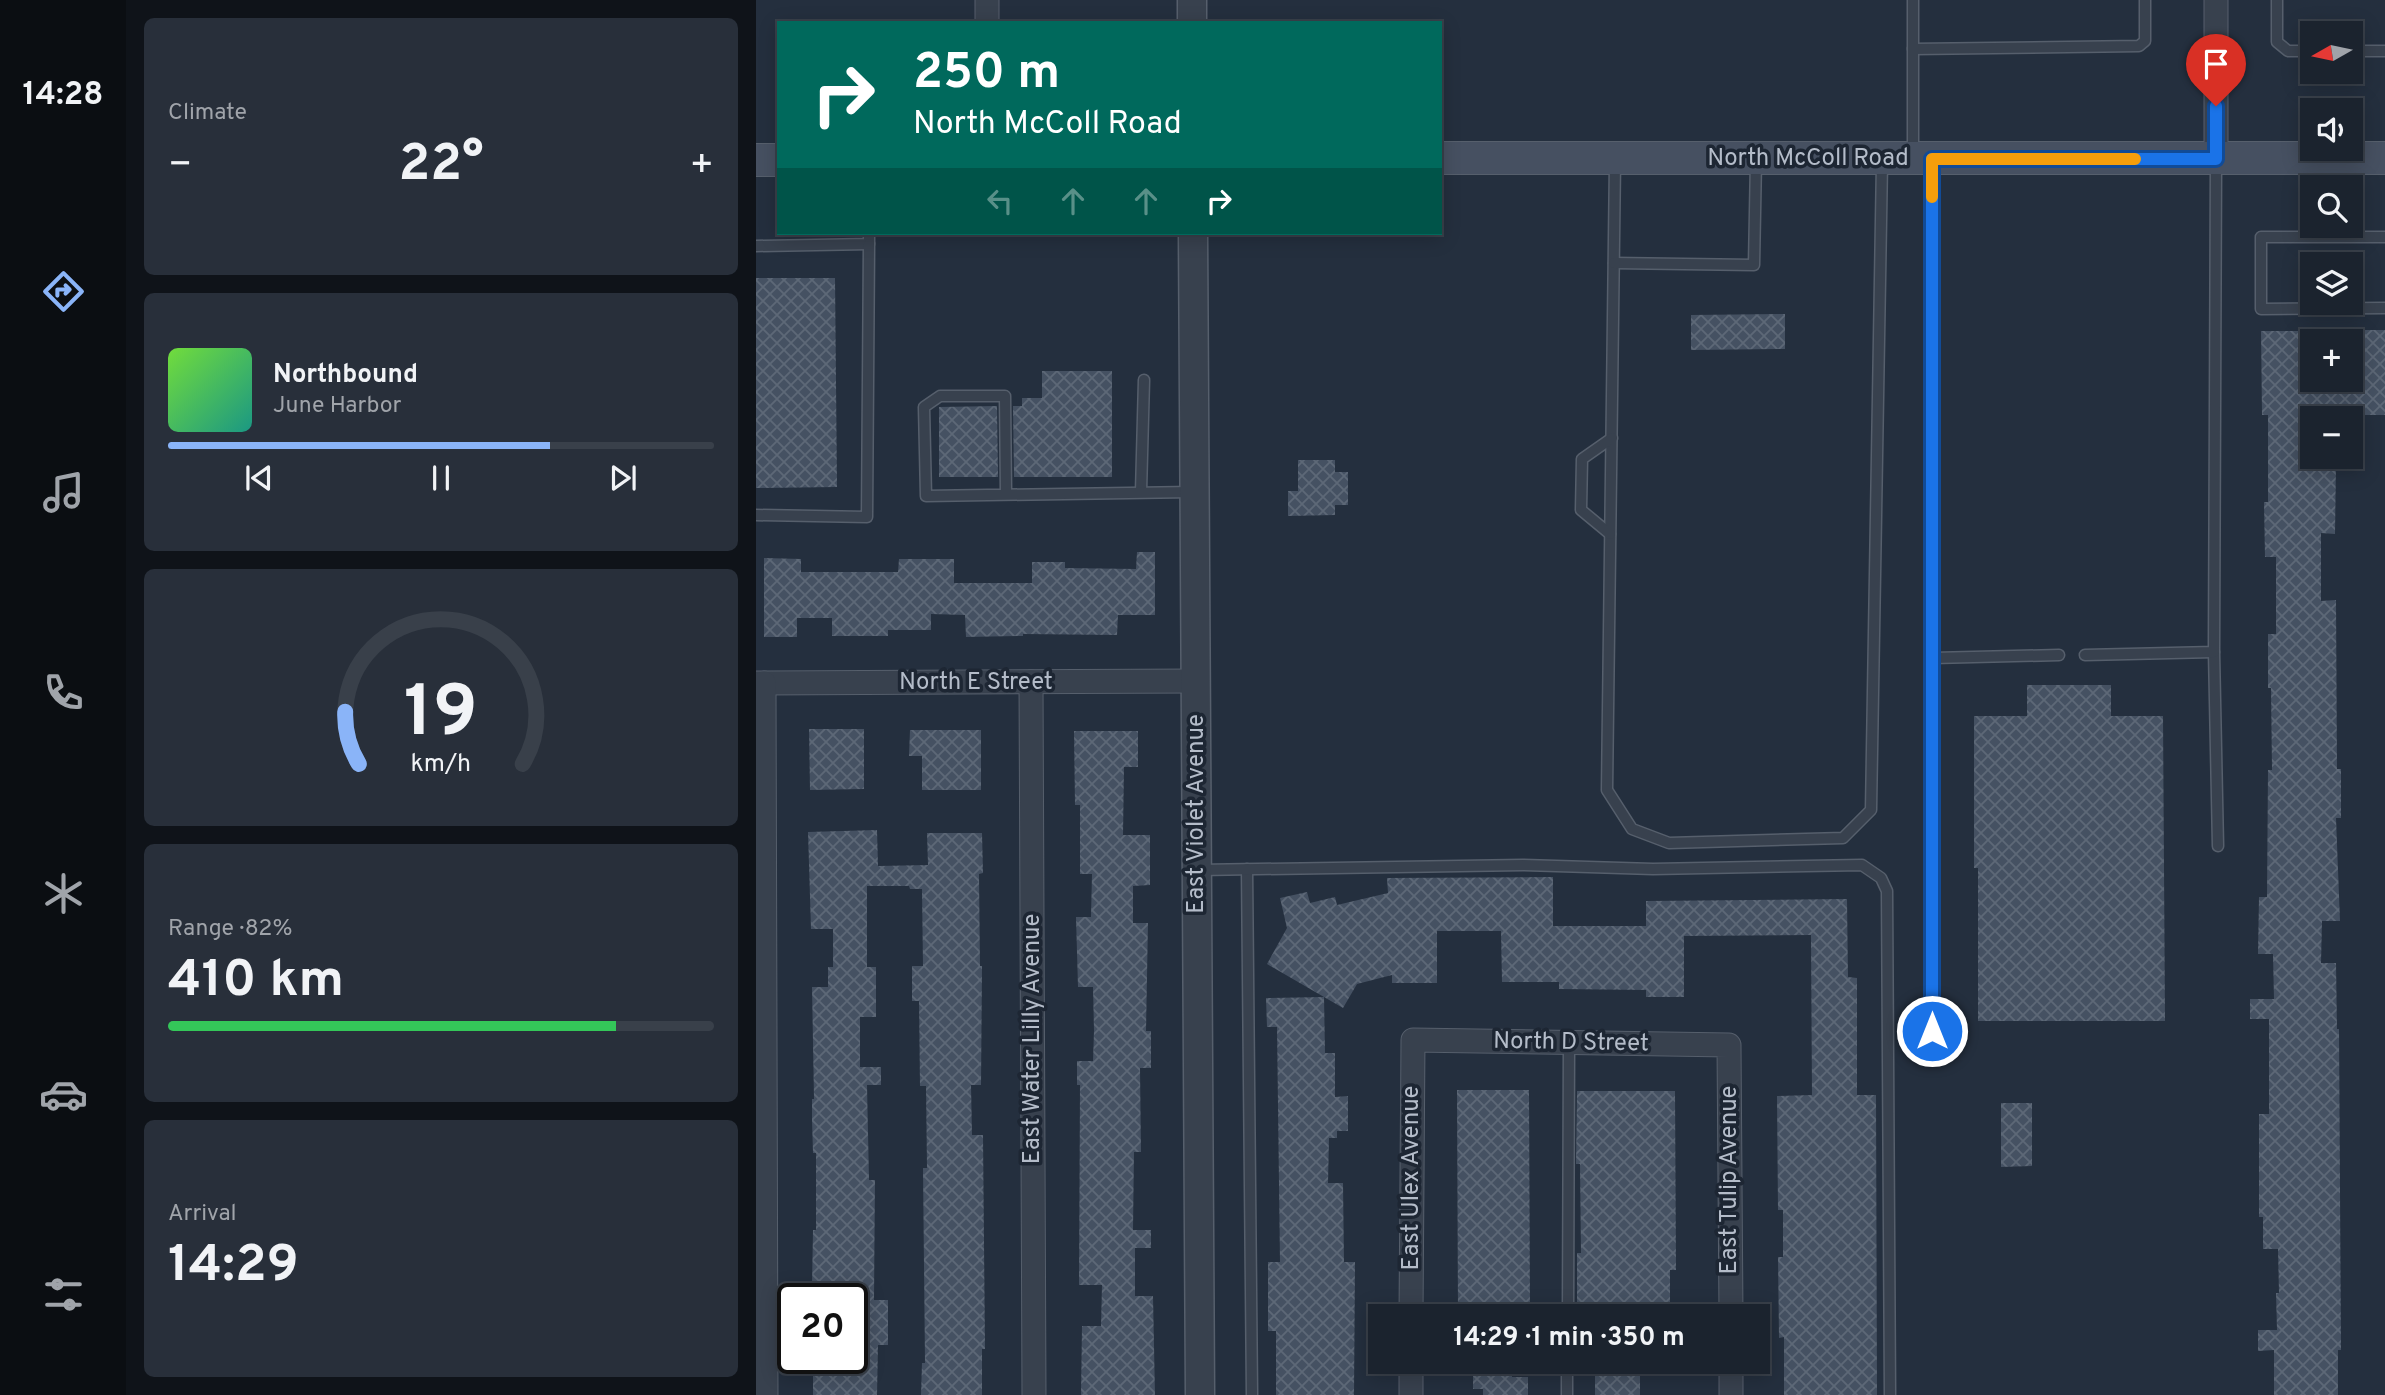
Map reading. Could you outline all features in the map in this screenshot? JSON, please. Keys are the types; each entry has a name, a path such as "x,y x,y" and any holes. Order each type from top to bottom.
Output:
{"main road":[{"name":"North McColl Road","path":"1442,158 2385,158"},
{"path":"756,160 777,160"}],"street":[{"path":"987,0 987,21"},
{"path":"1192,0 1192,21"},
{"path":"2216,0 2216,159"},
{"name":"East Violet Avenue","path":"1193,235 1200,1395"},
{"name":"North E Street","path":"760,683 1196,681"},
{"name":"East Water Lilly Avenue","path":"1031,682 1034,1395"},
{"path":"760,683 766,1395"},
{"name":"North D Street","path":"1413,1040 1729,1045"},
{"name":"East Ulex Avenue","path":"1411,1304 1413,1040"},
{"name":"East Tulip Avenue","path":"1729,1045 1731,1304"},
{"path":"1411,1374 1411,1395"},
{"path":"1731,1374 1731,1395"}],"lane":[{"path":"1615,158 1607,790 1632,829 1669,843 1843,838 1871,810 1909,159 1913,0"},
{"path":"1913,49 2139,46 2145,41 2145,0"},
{"path":"2277,0 2277,41 2288,51 2300,51"},
{"path":"2363,51 2385,51"},
{"path":"1614,263 1754,265 1756,159"},
{"path":"1909,159 1933,658 1932,1031"},
{"path":"2216,159 2214,652 2218,846"},
{"path":"2385,237 2261,237 2261,309 2385,308"},
{"path":"756,246 869,238 867,517 756,515"},
{"path":"1141,492 1144,380"},
{"path":"1006,494 1005,396 940,396 924,407 926,496 1195,492"},
{"path":"1610,534 1581,510 1582,458 1612,438"},
{"path":"2085,655 2214,652"},
{"path":"1933,658 2059,655"},
{"path":"1198,870 1523,865 1653,869 1863,865 1881,878 1887,891 1890,1395"},
{"path":"1247,869 1252,1395"},
{"path":"1568,1304 1569,1042"},
{"path":"1567,1374 1567,1395"}],"building":[{"path":"756,278 835,278 837,487 756,488"},
{"path":"1785,314 1785,349 1691,350 1691,315"},
{"path":"2363,330 2385,330 2385,415 2363,415 2363,406 2300,406 2300,469 2336,469 2335,534 2321,533 2321,601 2336,600 2337,769 2341,769 2341,818 2336,818 2340,921 2322,921 2321,963 2336,963 2339,1029 2341,1350 2338,1350 2338,1395 2274,1395 2274,1350 2258,1351 2258,1330 2277,1330 2276,1293 2279,1293 2278,1249 2263,1249 2263,1217 2259,1217 2259,1114 2269,1114 2269,1019 2250,1019 2250,999 2274,999 2273,954 2258,954 2259,897 2267,897 2268,770 2272,770 2268,634 2276,634 2276,557 2265,557 2264,502 2268,502 2268,415 2262,415 2261,331 2300,331 2300,392 2363,392"},
{"path":"1042,371 1112,371 1112,477 1014,477 1013,406 1022,406 1022,398 1042,398"},
{"path":"997,406 998,477 939,477 939,407"},
{"path":"1298,460 1335,460 1335,472 1348,472 1348,505 1335,505 1335,515 1288,516 1288,491 1298,491"},
{"path":"1137,552 1155,552 1155,615 1118,615 1117,635 1023,634 966,637 965,615 931,614 931,630 888,630 888,636 832,636 832,618 797,618 797,637 764,637 764,558 801,559 801,572 898,572 899,559 954,559 954,583 1032,583 1032,562 1065,562 1065,568 1136,569"},
{"path":"2027,685 2111,685 2111,716 2163,716 2165,1021 1978,1021 1974,716 2027,716"},
{"path":"809,729 864,729 864,789 810,790"},
{"path":"910,730 981,730 981,790 922,790 922,756 909,756"},
{"path":"1074,731 1138,731 1138,767 1124,767 1123,835 1150,835 1150,885 1133,886 1133,923 1148,923 1146,1031 1151,1031 1151,1068 1140,1068 1141,1152 1134,1152 1133,1230 1151,1230 1151,1248 1135,1248 1135,1296 1153,1296 1155,1395 1081,1395 1082,1326 1101,1326 1102,1285 1079,1285 1080,1085 1077,1085 1077,1061 1093,1061 1094,1031 1093,987 1078,987 1076,917 1091,917 1092,874 1080,874 1080,805 1075,805"},
{"path":"877,830 878,866 928,865 927,833 982,833 983,873 979,874 982,966 981,1085 971,1085 972,1135 983,1135 985,1349 982,1349 982,1395 921,1395 922,1363 925,1363 923,1168 927,1168 926,1086 920,1086 919,1001 912,1001 912,966 923,966 922,889 910,889 909,886 867,886 867,967 876,967 876,1017 860,1017 860,1067 881,1067 881,1085 867,1085 869,1180 875,1180 874,1300 888,1300 888,1345 878,1345 877,1395 813,1395 813,1374 868,1374 868,1283 812,1283 813,1230 816,1230 816,1153 813,1153 812,1120 812,987 828,987 828,967 833,967 833,929 811,929 808,832"},
{"path":"1553,877 1553,926 1646,926 1646,901 1847,899 1848,977 1857,978 1857,1095 1876,1095 1877,1395 1784,1395 1784,1337 1779,1338 1778,1257 1783,1257 1783,1210 1778,1210 1777,1096 1812,1095 1811,935 1684,936 1684,997 1646,997 1646,990 1559,989 1559,982 1502,982 1501,931 1437,931 1437,983 1392,983 1392,975 1357,984 1343,1008 1267,964 1287,928 1280,898 1307,892 1310,903 1335,897 1337,905 1388,893 1387,878"},
{"path":"1324,997 1325,1053 1335,1053 1335,1097 1348,1096 1348,1131 1337,1131 1337,1138 1329,1138 1328,1183 1343,1183 1344,1262 1355,1262 1354,1395 1276,1395 1276,1331 1268,1331 1268,1262 1280,1262 1277,1027 1267,1027 1266,998"},
{"path":"1457,1090 1529,1090 1530,1304 1458,1304"},
{"path":"1577,1091 1675,1091 1676,1270 1670,1270 1670,1304 1577,1304 1577,1253 1581,1253 1580,1164 1576,1164"},
{"path":"2001,1103 2032,1103 2032,1166 2001,1167"},
{"path":"1473,1374 1512,1374 1512,1377 1528,1377 1528,1395 1483,1395 1483,1389 1473,1389"},
{"path":"1595,1374 1640,1374 1640,1395 1595,1395"}],"slow traffic":[{"path":"1932,197 1932,159 2135,159"}],"route":[{"path":"1932,1031 1932,159 2216,159 2216,106"}]}
